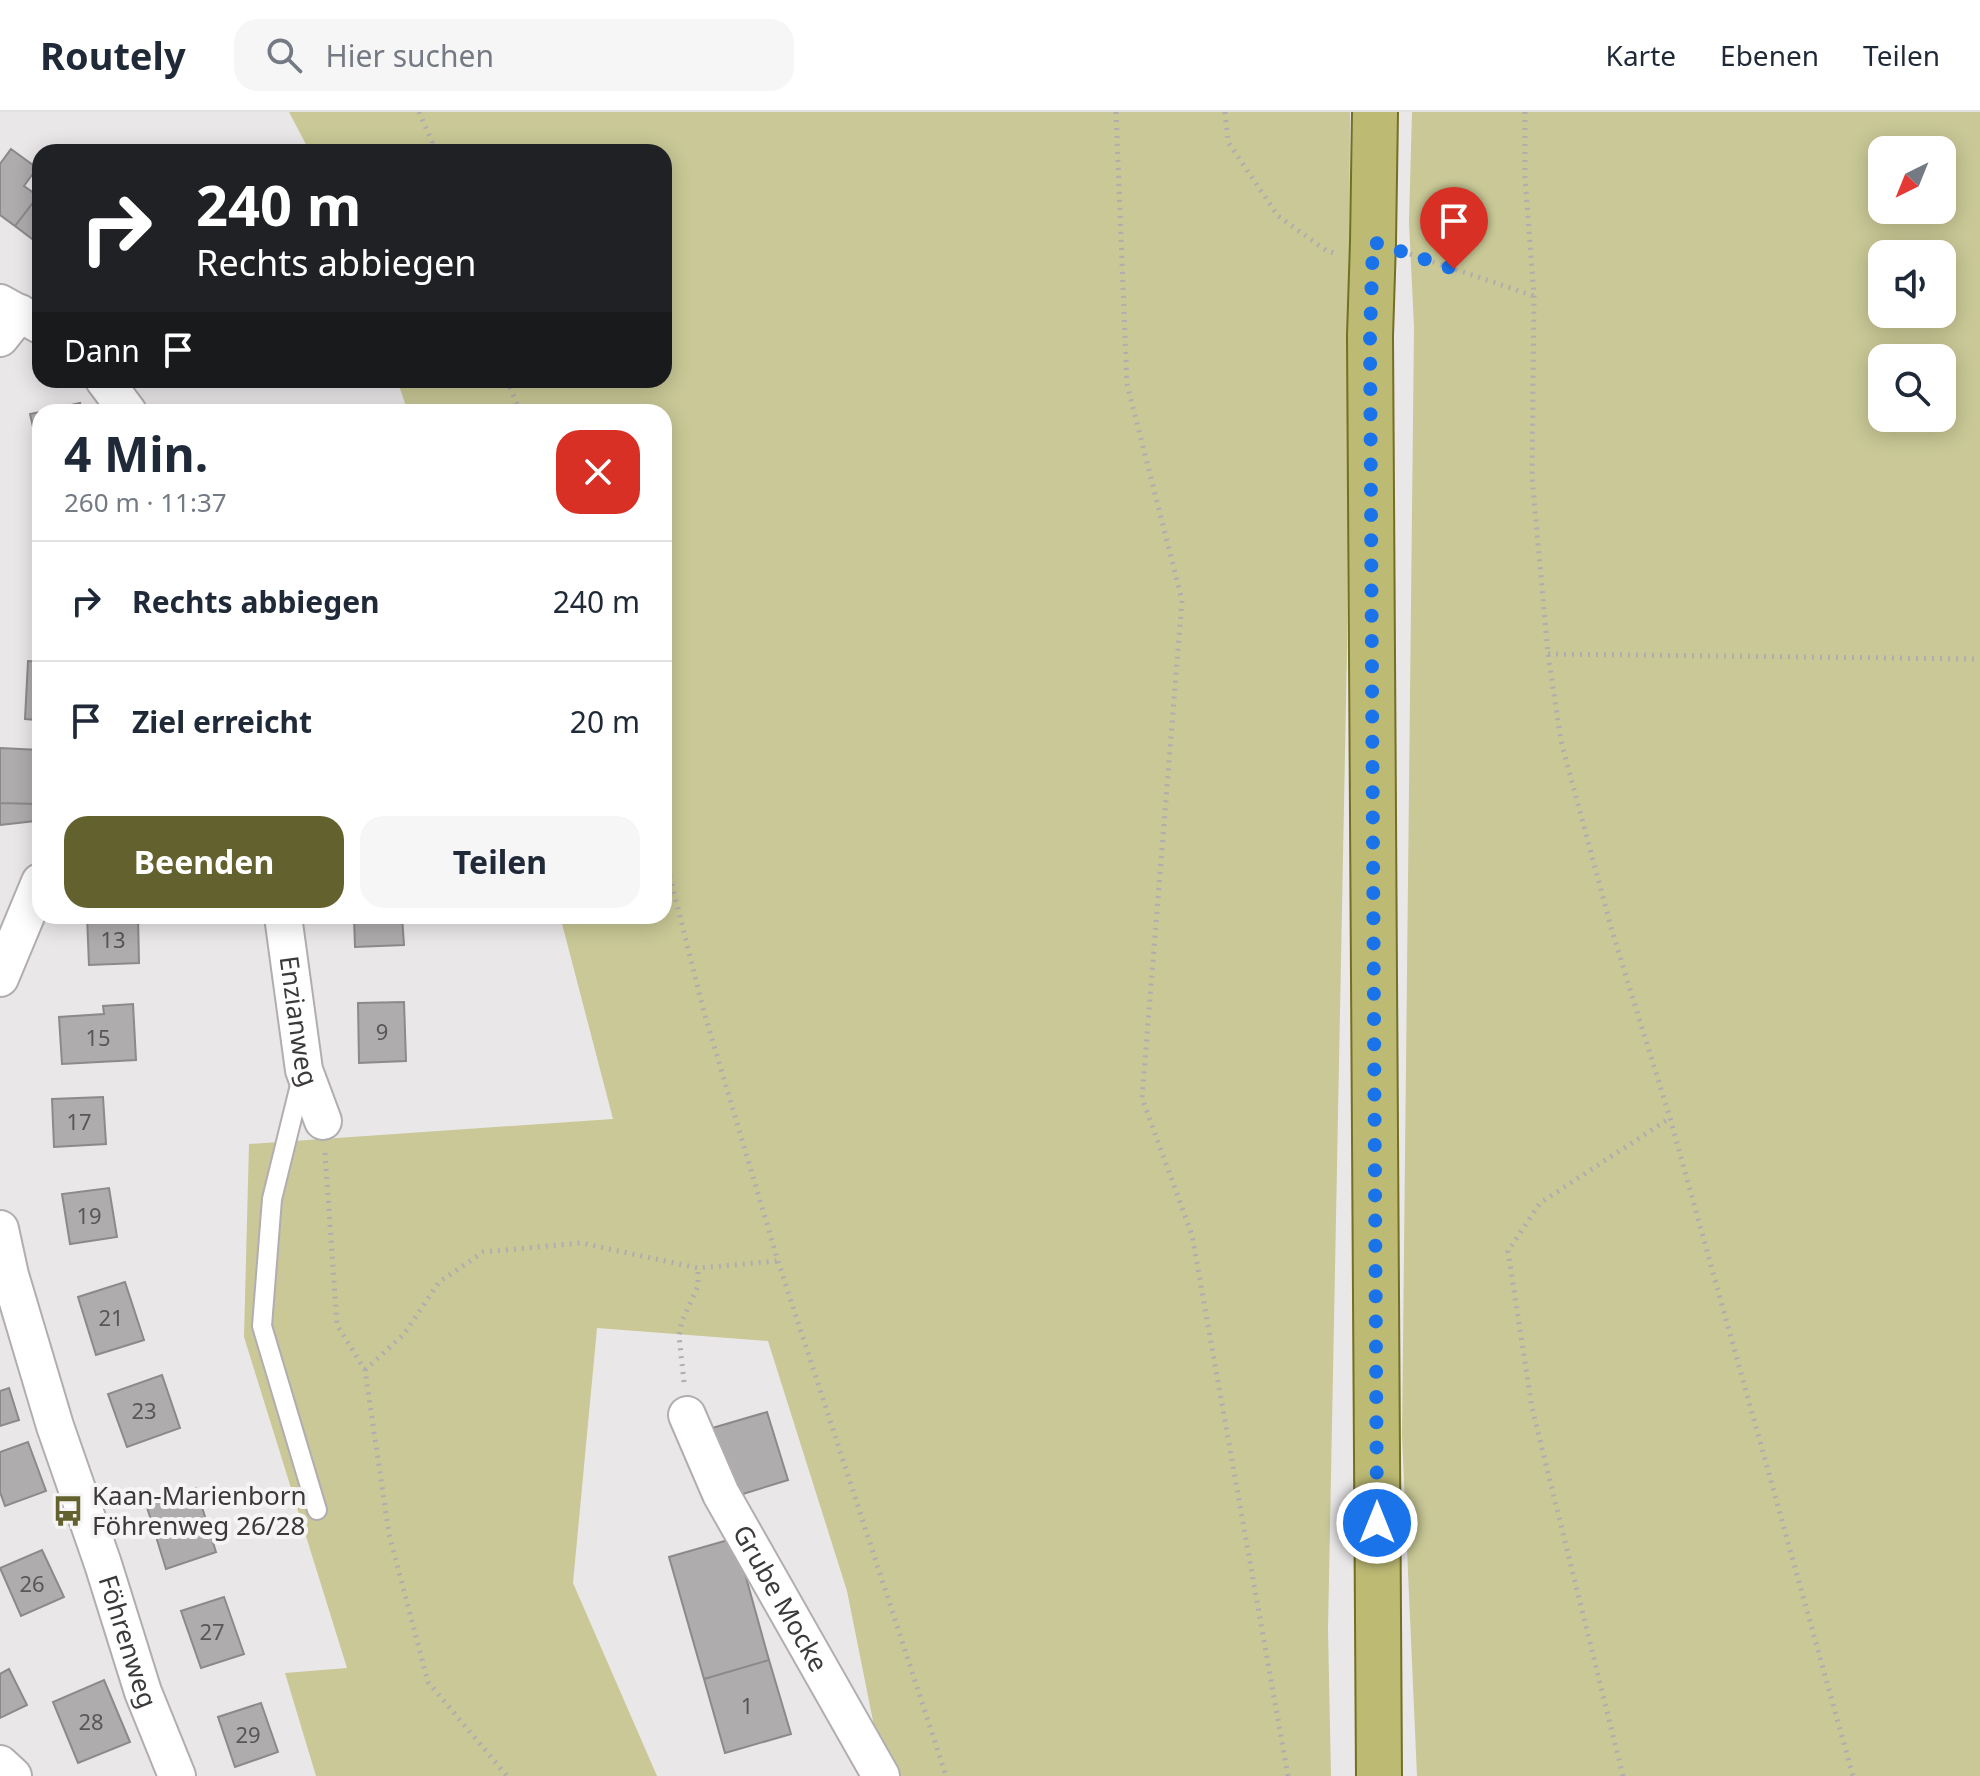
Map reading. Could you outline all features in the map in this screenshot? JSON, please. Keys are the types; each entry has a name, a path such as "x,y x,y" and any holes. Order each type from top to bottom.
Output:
{"main road":[{"path":"1375,112 1370,352 1379,1776"}],"street":[{"path":"0,978 32,901"},
{"name":"Enzianweg","path":"284,924 304,1070 323,1121"},
{"name":"Föhrenweg","path":"0,1229 10,1275 55,1426 143,1692 177,1776"},
{"name":"Grube Mocke","path":"687,1415 721,1494 881,1776"},
{"path":"0,1764 13,1776"}],"lane":[{"path":"304,1070 272,1199 262,1326 317,1510"}],"path":[{"path":"419,112 432,144"},
{"path":"1116,112 1127,384 1182,600 1142,1098 1192,1235 1288,1776"},
{"path":"1225,112 1228,142 1278,216 1327,251 1373,251 1534,296"},
{"path":"1525,112 1525,177 1534,296 1532,477 1548,654 1561,741 1612,931 1670,1118 1853,1776"},
{"path":"1548,654 1980,659"},
{"path":"672,885 704,1012 778,1261 946,1776"},
{"path":"1623,1776 1532,1408 1508,1251 1540,1203 1670,1118"},
{"path":"323,1121 337,1325 365,1370 389,1534 428,1682 507,1776"},
{"path":"365,1370 404,1334 439,1282 483,1252 581,1243 698,1268 778,1261"},
{"path":"687,1415 679,1336 682,1321 698,1286 698,1268"}],"shaded area":[{"path":"289,112 1350,112 1347,651 1328,1630 1331,1776 884,1776 847,1591 768,1341 597,1328 573,1583 657,1776 316,1776 285,1673 347,1668 244,1337 249,1144 613,1119 562,924 672,924 672,404 405,404 400,388 672,388 672,144 306,144"},
{"path":"1412,112 1980,112 1980,1776 1417,1776 1402,1436 1414,327 1409,222"}],"building":[{"path":"11,149 32,164 32,175 24,186 32,192 32,204 15,226 0,215 0,164"},
{"path":"32,204 32,239 15,226"},
{"path":"28,661 32,661 32,720 25,719"},
{"path":"0,748 32,750 32,804 0,803"},
{"path":"0,803 32,804 32,821 0,825"},
{"path":"87,924 138,924 139,963 89,965"},
{"path":"354,924 403,924 404,945 355,947"},
{"path":"404,1002 406,1061 359,1063 358,1003"},
{"path":"133,1004 136,1060 62,1064 59,1017 104,1014 103,1006"},
{"path":"103,1097 106,1144 54,1147 52,1099"},
{"path":"109,1188 117,1237 70,1244 62,1194"},
{"path":"125,1282 144,1340 96,1355 78,1297"},
{"path":"162,1375 180,1428 127,1447 108,1394"},
{"path":"9,1388 19,1420 0,1426 0,1391"},
{"path":"767,1412 788,1480 730,1498 709,1429"},
{"path":"28,1442 46,1491 5,1506 0,1492 0,1452"},
{"path":"196,1488 216,1552 166,1569 146,1504"},
{"path":"735,1538 769,1660 704,1679 669,1557"},
{"path":"42,1550 64,1597 21,1616 0,1568"},
{"path":"224,1597 244,1654 201,1668 181,1611"},
{"path":"769,1660 791,1734 725,1753 704,1679"},
{"path":"9,1669 27,1705 0,1718 0,1674"},
{"path":"104,1680 130,1742 78,1763 53,1702"},
{"path":"261,1703 278,1752 235,1767 218,1717"}],"place":[{"name":"Kaan-Marienborn Föhrenweg 26/28","path":"68,1511"}],"route":[{"path":"1377,1523 1370,336 1373,242 1454,269"}]}
